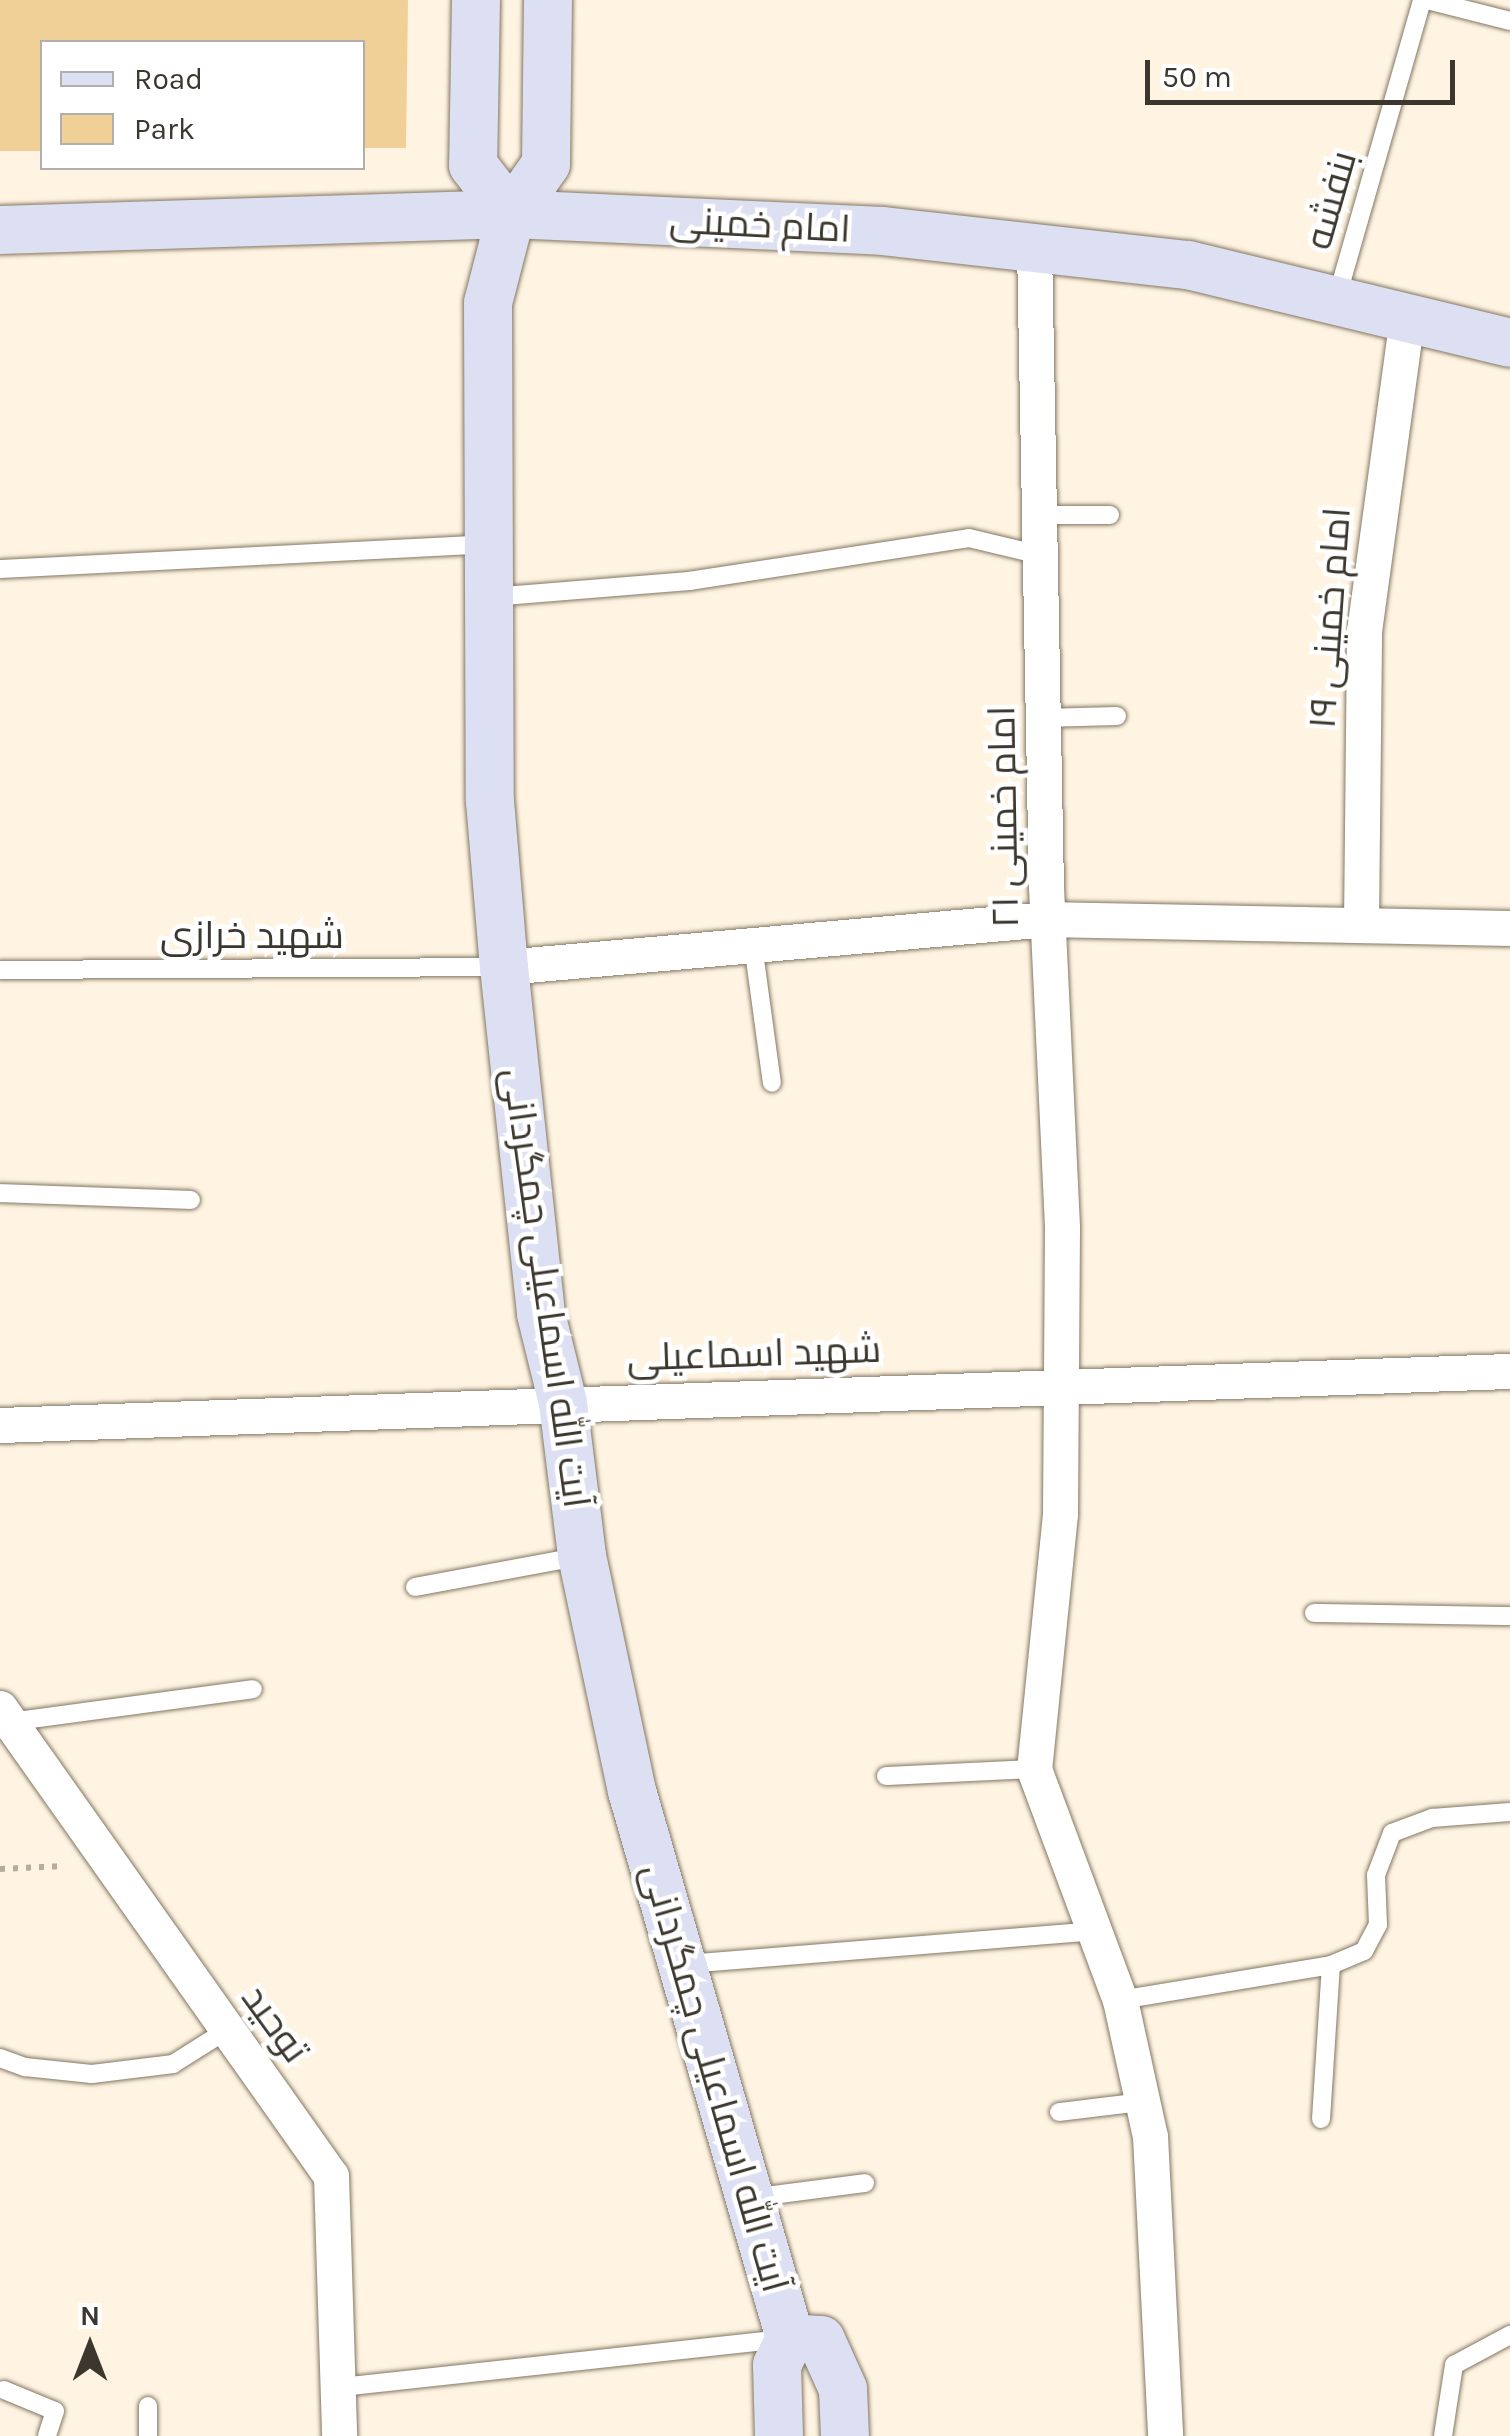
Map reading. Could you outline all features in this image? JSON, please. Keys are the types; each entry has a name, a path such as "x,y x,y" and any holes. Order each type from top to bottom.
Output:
{"main road":[{"path":"476,0 473,166 511,214 546,164 548,0"},
{"name":"امام خمینی","path":"0,230 511,214 883,231 1188,266 1510,343"},
{"name":"آیت الله اسماعیلی چمگردانی","path":"511,214 488,303 490,801 541,1314 563,1402 582,1556 632,1791 678,1964 790,2338"},
{"path":"778,2436 777,2365 790,2338 821,2340 844,2390 845,2436"}],"street":[{"name":"امام خمینی ۲۱","path":"1034,246 1048,919 1062,1228 1060,1514 1034,1769"},
{"name":"امام خمینی ۱۹","path":"1361,925 1364,631 1406,319"},
{"path":"504,967 1048,919 1510,928"},
{"name":"شهید اسماعیلی","path":"0,1425 1510,1370"},
{"path":"0,1759 5,1715"},
{"name":"توحید","path":"5,1715 331,2176 339,2436"},
{"path":"1034,1769 1120,2000 1150,2136 1164,2436"}],"lane":[{"path":"1425,0 1510,21"},
{"name":"بنفشه","path":"1336,303 1425,0"},
{"path":"1039,515 1110,515"},
{"path":"489,598 688,581 969,538 1040,555"},
{"path":"0,570 488,544"},
{"path":"1044,718 1116,716"},
{"path":"753,945 772,1083"},
{"name":"شهید خرازی","path":"0,970 504,967"},
{"path":"0,1193 191,1200"},
{"path":"415,1586 582,1556"},
{"path":"1314,1613 1510,1616"},
{"path":"5,1715 254,1688"},
{"path":"886,1776 1034,1769"},
{"path":"1120,2000 1330,1965 1364,1951 1378,1925 1376,1875 1392,1832 1432,1818 1510,1812"},
{"path":"678,1964 1094,1931"},
{"path":"1321,2118 1330,1965"},
{"path":"0,2058 26,2067 92,2074 173,2064 226,2030"},
{"path":"1059,2112 1142,2102"},
{"path":"749,2198 864,2183"},
{"path":"1443,2436 1454,2365 1510,2334"},
{"path":"340,2387 790,2338"},
{"path":"4,2390 55,2411 47,2436"},
{"path":"148,2406 148,2436"}],"path":[{"path":"0,1869 110,1864"}],"green space":[{"path":"0,0 408,0 406,148 365,148 365,40 40,40 40,151 0,151"}]}
